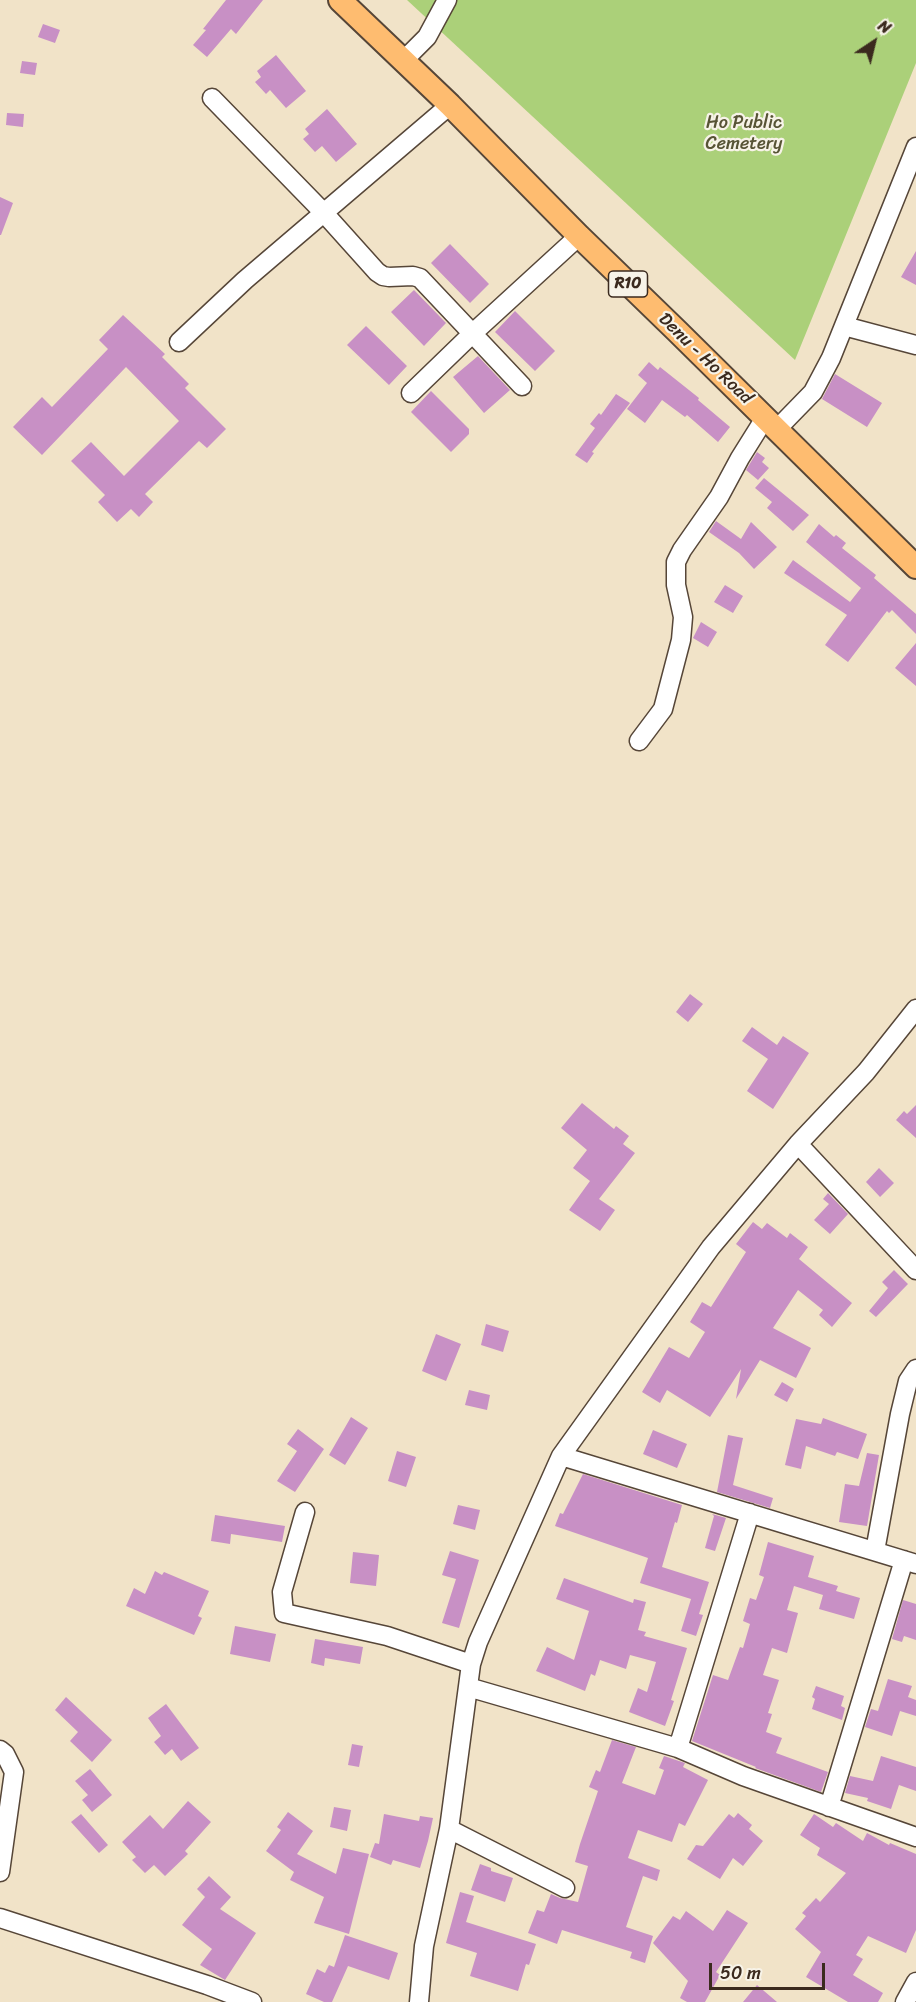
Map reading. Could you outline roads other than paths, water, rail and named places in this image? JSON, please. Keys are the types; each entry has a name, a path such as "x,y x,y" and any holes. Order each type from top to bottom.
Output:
{"main road":[{"name":"Denu - Ho Road","path":"340,0 450,105 579,236 916,567"}],"street":[{"path":"404,60 427,37 447,0"},
{"path":"212,98 324,213 377,272 389,277 420,278 522,386"},
{"path":"179,342 245,280 450,105"},
{"path":"639,741 663,709 681,640 683,617 676,585 676,562 682,550 771,423 813,392 831,358 916,147"},
{"path":"411,393 472,333 579,236"},
{"path":"844,326 916,345"},
{"path":"419,2002 424,1946 449,1829 471,1664 478,1642 561,1456 711,1247 798,1144 866,1072 916,1009"},
{"path":"798,1144 916,1270"},
{"path":"875,1551 900,1414 908,1381 916,1369"},
{"path":"561,1456 910,1562 829,1807"},
{"path":"305,1512 282,1592 284,1613 387,1636 471,1664"},
{"path":"678,1748 750,1513"},
{"path":"468,1687 678,1748 743,1776 916,1837"},
{"path":"0,1750 5,1754 14,1772 0,1872"},
{"path":"449,1829 565,1888"},
{"path":"0,1918 207,1985 252,2002"},
{"path":"906,2002 916,1982"}],"park label":[{"name":"Ho Public Cemetery","path":"744,133"}]}
